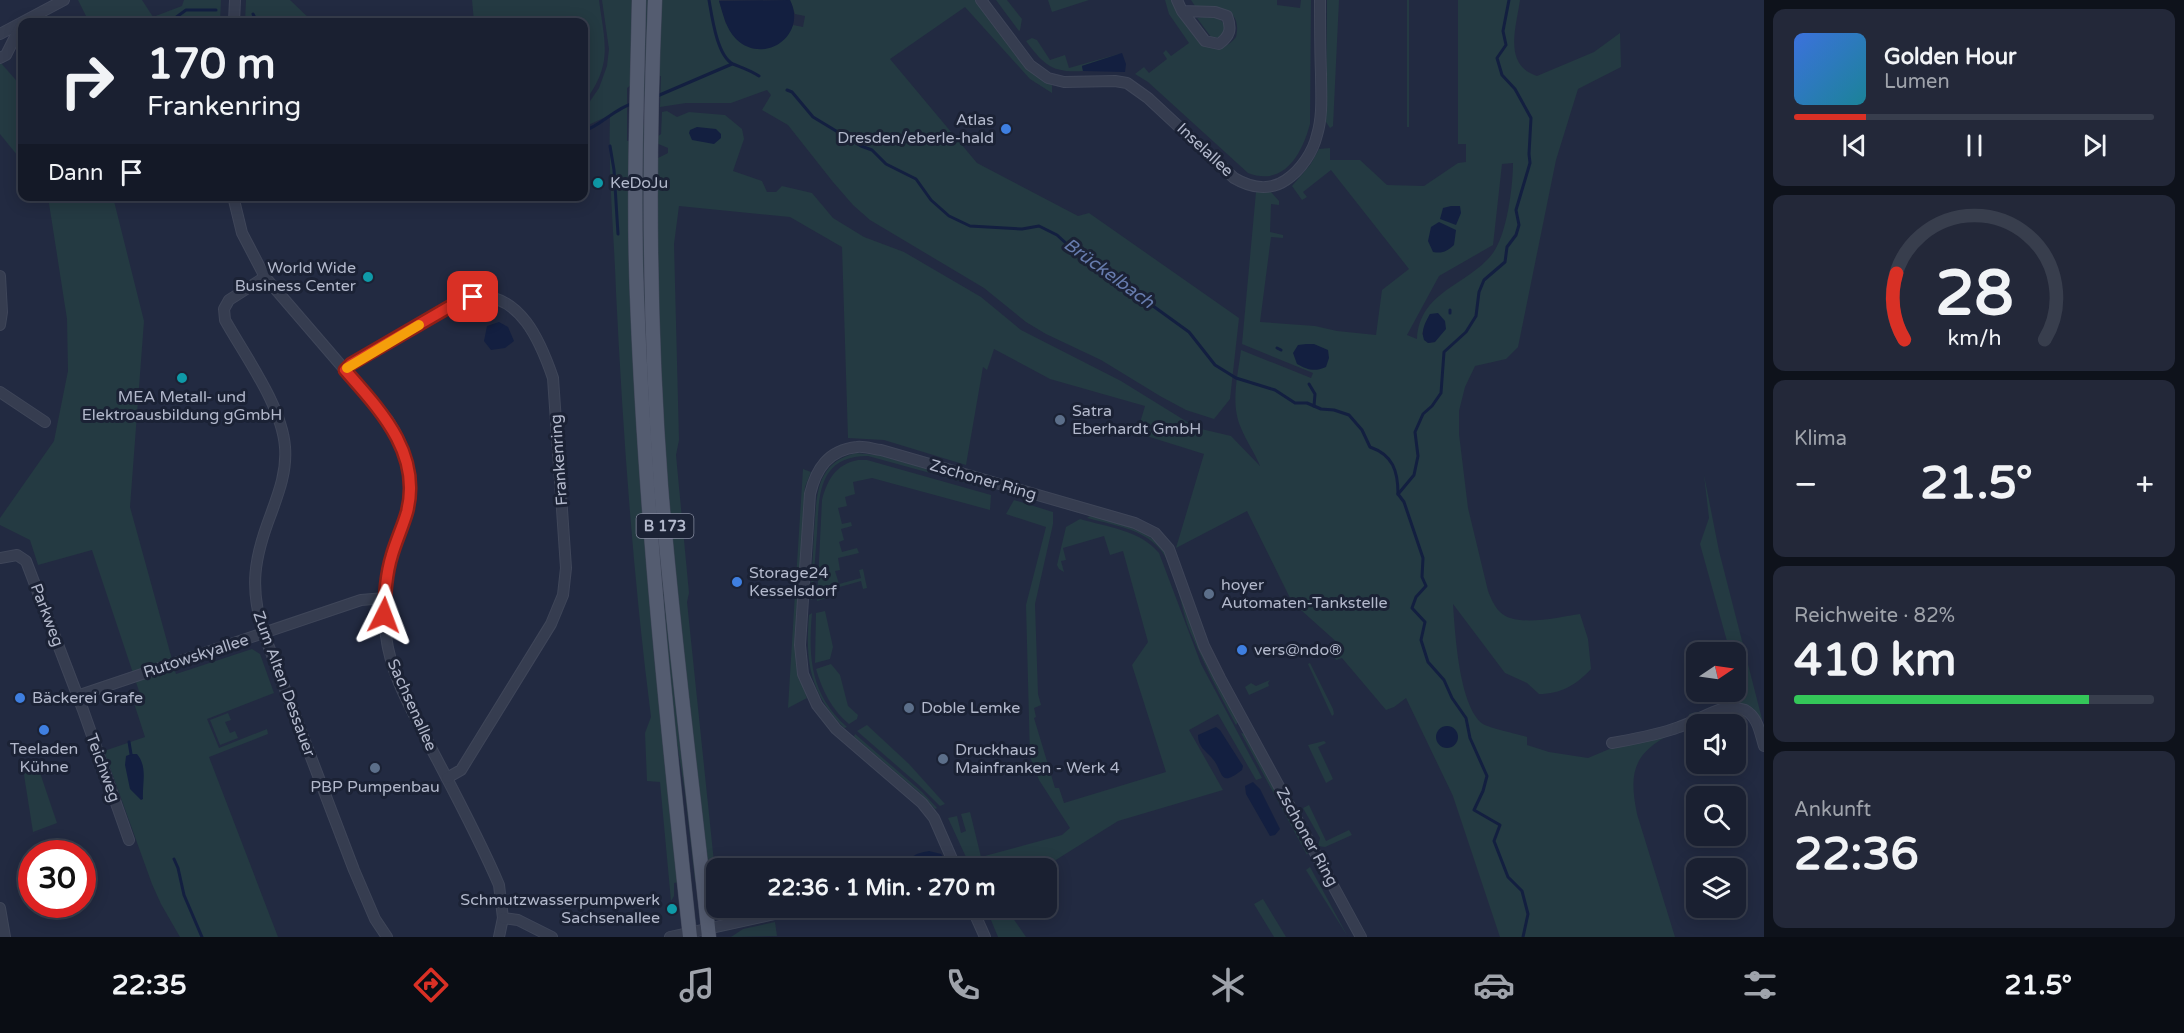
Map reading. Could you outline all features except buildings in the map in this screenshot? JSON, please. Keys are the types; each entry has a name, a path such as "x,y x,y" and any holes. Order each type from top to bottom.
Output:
{"main road":[{"name":"B 173","path":"639,0 636,126 637,295 642,413 654,583 690,935"},
{"name":"B 173","path":"655,0 651,93 650,229 661,486 709,932"}],"street":[{"path":"30,18 64,0"},
{"path":"234,18 235,0"},
{"name":"Inselallee","path":"981,0 1030,65 1039,72 1048,78 1064,82 1115,81 1127,83 1148,98 1234,178 1255,187 1280,184 1295,174 1308,157 1317,135 1321,108 1320,0"},
{"path":"0,34 18,25"},
{"path":"0,58 6,55 18,32"},
{"name":"Sachsenallee","path":"234,201 242,233 265,277 396,432 409,469 411,490 407,512 391,558 385,598 386,635 395,674 499,885 503,918 499,937"},
{"path":"0,276 2,312 0,325"},
{"name":"Zum Alten Dessauer","path":"265,277 229,300 224,309 225,320 275,409 282,428 285,448 283,478 256,563 255,602 264,634 354,870 375,919 387,937"},
{"name":"Frankenring","path":"345,370 351,364 456,303 473,297 493,297 511,306 526,321 546,356 553,378 566,568 563,595 551,624 480,742 461,770 447,778"},
{"path":"0,392 45,422"},
{"name":"Zschoner Ring","path":"952,858 934,818 921,803 836,729 816,705 803,674 800,645 810,494 814,476 822,464 835,454 857,447 881,450 1135,523 1155,533 1169,549 1204,646 1220,678 1361,937"},
{"name":"Parkweg","path":"0,558 16,555 26,561 77,696"},
{"name":"Rutowskyallee","path":"77,696 361,600 385,598"},
{"name":"Teichweg","path":"77,696 129,840"},
{"path":"1612,743 1677,728 1726,708 1736,708 1745,710 1752,716 1757,723 1764,746"},
{"path":"0,908 5,937"},
{"path":"503,918 518,920 552,937"},
{"path":"670,937 709,932 760,918"},
{"path":"976,918 985,937"}],"shaded area":[{"path":"78,0 142,0 153,17 182,6 184,0 221,0 220,18 87,18"},
{"path":"246,0 290,0 309,18 245,18"},
{"path":"472,0 599,0 605,54 593,89 588,97 588,18 474,18"},
{"path":"602,0 633,0 631,85 627,88 627,141 630,141 630,278 637,437 654,655 679,882 674,883 674,896 671,901 660,782 647,781 645,733 651,717 625,452 612,204 610,115 588,125 588,104 599,88 607,66 609,49"},
{"path":"645,0 649,0 646,94 642,95"},
{"path":"661,0 719,0 726,24 786,37 793,25 803,27 805,16 795,14 790,0 977,0 1020,60 1041,79 1052,85 1052,93 1030,79 965,7 890,59 977,163 1078,216 1089,213 1239,318 1230,399 1214,419 1186,410 1101,360 1026,322 984,288 870,220 833,182 788,125 762,110 771,95 767,90 731,103 686,103 660,107 661,76 658,76"},
{"path":"996,0 1007,0 1022,19 1019,31"},
{"path":"1048,0 1089,0 1052,12"},
{"path":"1165,0 1172,0 1206,46 1219,48 1226,46 1236,37 1236,19 1226,11 1195,6 1191,0 1277,0 1277,5 1300,8 1301,0 1311,0 1310,124 1296,156 1281,172 1261,176 1248,173 1148,82 1135,74 1144,67 1149,73 1167,59 1163,53 1166,50 1171,56 1189,43 1169,14"},
{"path":"1327,0 1339,0 1333,126 1330,128 1326,122"},
{"path":"1407,0 1409,0 1409,127 1407,127"},
{"path":"1458,0 1520,0 1514,44 1516,55 1526,71 1537,76 1594,52 1620,33 1621,67 1578,89 1556,160 1518,347 1506,359 1475,366 1465,387 1459,411 1459,434 1468,508 1488,591 1493,602 1500,612 1516,619 1538,620 1580,614 1588,639 1591,669 1568,688 1539,694 1527,683 1505,673 1453,604 1463,686 1468,702 1483,724 1527,737 1527,745 1549,752 1588,758 1619,745 1671,734 1648,749 1641,758 1636,766 1633,787 1637,814 1675,937 1500,937 1453,796 1406,698 1386,710 1342,658 1336,660 1331,650 1340,645 1292,602 1247,511 1176,548 1204,454 1137,433 1145,406 1050,379 994,349 987,370 983,367 966,465 884,440 848,438 842,247 790,217 679,206 674,244 679,440 676,455 689,593 687,602 714,858 707,858 680,622 663,429 656,236 656,159 668,153 668,148 656,143 657,137 661,134 662,112 667,111 677,117 689,112 725,115 742,129 744,139 733,171 762,181 767,192 776,192 782,186 812,193 833,218 864,237 904,252 981,297 1021,330 1121,381 1197,428 1231,436 1260,466 1243,433 1236,409 1235,399 1241,350 1311,378 1313,373 1242,344 1256,192 1271,192 1279,201 1279,205 1271,204 1270,232 1283,235 1283,238 1271,237 1260,322 1315,326 1376,335 1382,290 1409,269 1331,170 1303,192 1307,197 1302,200 1292,186 1310,165 1319,149 1330,148 1330,160 1360,160 1387,185 1424,186 1458,163 1466,162 1466,144 1458,144","holes":["1513,163 1512,184 1502,234 1493,253 1483,264 1436,299 1420,323 1417,339 1407,335 1439,276 1493,245 1502,164","1430,314 1435,342 1428,343 1422,334"]},
{"path":"1197,18 1218,19 1226,28 1220,38 1211,37"},
{"path":"1032,38 1037,40 1050,60 1065,55 1069,68 1122,53 1082,66 1083,71 1064,71 1050,66 1038,56 1026,41"},
{"path":"0,62 18,82 18,156 0,134"},
{"path":"645,123 645,212 698,880 695,881 685,793 673,718 647,405 641,211 642,124"},
{"path":"49,201 114,201 144,321 130,507 176,674 252,649 260,654 274,693 207,719 219,748 267,729 268,734 209,757 278,937 180,937 152,884 104,751 145,737 132,697 140,694 92,550 38,565 30,540 0,525 0,518 54,441 68,371 67,319"},
{"path":"856,453 878,455 990,487 992,490 868,456 852,458 839,463 830,470 821,492 812,600 810,593 814,532 820,484 832,465"},
{"path":"858,460 867,460 991,495 990,510 872,478 853,482 855,494 845,497 847,506 838,508 842,524 851,522 852,526 841,529 844,540 839,542 842,552 857,548 859,553 838,558 840,570 835,571 839,584 861,578 859,570 863,569 867,588 863,589 861,581 836,588 837,595 817,601 824,493 838,469"},
{"path":"803,469 811,472 805,487 799,582 796,579"},
{"path":"1704,475 1719,551 1742,642 1727,642 1700,544 1709,518"},
{"path":"1014,500 1053,512 1053,524 1035,604 1038,694 1041,705 1034,708 1036,717 1034,718 1055,788 1059,788 1064,803 1166,772 1132,665 1148,642 1123,551 1110,555 1104,536 1063,548 1066,560 1061,561 1064,572 1057,565 1066,527 1080,519 1133,534 1159,553 1201,664 1262,778 1256,780 1218,714 1189,730 1223,790 1118,821 1057,859 966,858 948,818 957,816 961,833 966,831 961,814 970,812 981,857 1062,835 1070,828 1039,780 1030,757 1026,605 1046,527 1006,514"},
{"path":"1090,516 1139,531 1164,549 1211,670 1238,722 1236,725 1189,629 1172,572 1162,552 1140,534 1087,518"},
{"path":"798,591 798,658 807,698 788,708 795,593"},
{"path":"825,611 833,647 830,659 815,663 816,613"},
{"path":"812,613 811,646 814,675 826,702 847,727 844,728 824,702 812,676 808,632 809,615"},
{"path":"1746,656 1762,719 1758,720 1738,705 1709,714 1689,714 1719,707 1728,702 1746,702"},
{"path":"1310,663 1333,709 1332,716 1308,664"},
{"path":"831,664 840,675 848,706 858,715 857,719 849,724 828,699 816,669"},
{"path":"1270,680 1269,686 1249,695 1245,687 1251,683 1256,686"},
{"path":"228,713 231,720 225,722 230,733 235,731 238,738 220,745 210,720"},
{"path":"867,725 909,764 945,804 940,806 857,731"},
{"path":"1241,733 1245,734 1309,851 1307,855"},
{"path":"855,734 922,792 937,808 935,809 920,793 854,737"},
{"path":"1324,741 1326,743 1318,747 1333,779 1326,783 1308,745"},
{"path":"36,761 57,823 33,832 24,775 28,764"},
{"path":"1309,805 1326,841 1349,830 1352,835 1325,847 1318,846 1320,838 1303,808"},
{"path":"1310,867 1348,937 1306,870"},
{"path":"1263,899 1286,937 1274,937 1257,909 1254,904"},
{"path":"990,918 1013,918 1026,937 998,937"},
{"path":"775,922 777,936 731,937 743,929"}],"water":[{"path":"790,0 794,13 793,25 788,35 780,43 770,48 759,49 747,47 736,39 725,21 719,1"},
{"path":"1122,53 1126,64 1125,72 1083,71 1082,66"},
{"path":"697,127 716,129 721,134 721,138 714,144 692,140 690,130"},
{"path":"1460,206 1461,213 1456,225 1440,219 1443,208"},
{"path":"1439,222 1456,230 1454,245 1445,252 1436,253 1433,252 1428,241 1431,227"},
{"path":"1438,313 1445,321 1446,329 1435,342 1428,343 1424,340 1424,327 1430,314"},
{"path":"499,322 508,327 514,341 505,348 491,350 484,341 487,326"},
{"path":"1314,344 1328,350 1329,358 1326,367 1311,370 1297,364 1293,353 1298,345"},
{"path":"1447,726 1455,729 1458,737 1455,745 1447,748 1439,745 1436,737 1439,729"},
{"path":"1216,727 1243,766 1242,770 1229,778 1222,776 1216,763 1198,739 1198,735"},
{"path":"137,754 142,764 144,776 143,799 141,800 130,789 125,765 126,756"},
{"path":"1253,782 1260,789 1280,829 1275,835 1270,836 1246,794 1245,786"},
{"path":"929,851 941,854 944,858 911,858"}],"waterway":[{"name":"Brückelbach","path":"709,0 716,35 727,60 759,76"},
{"path":"1399,493 1414,475 1418,456 1415,432 1423,414 1441,393 1444,352 1466,332 1476,316 1479,292 1484,280 1505,262 1507,247 1516,235 1519,225 1516,210 1530,163 1531,118 1515,89 1502,75 1497,58 1506,45 1503,31 1509,0"},
{"path":"175,18 186,10 216,10"},
{"path":"253,14 255,18"},
{"path":"655,97 732,64"},
{"name":"Brückelbach","path":"787,90 792,92 813,117 861,146 872,150 886,164 916,179 931,200 949,216 970,226 1022,229 1039,226 1057,235 1069,246 1082,251 1095,264 1189,332 1215,365 1236,378 1275,390 1295,403 1307,403 1321,409 1349,415 1362,430 1370,447 1384,454 1393,465 1398,494"},
{"path":"588,129 634,103"},
{"path":"610,146 614,170 618,234"},
{"path":"1277,348 1281,350"},
{"path":"1309,384 1315,394 1314,406"},
{"path":"1398,494 1404,502 1423,558 1422,577 1426,586 1416,597 1412,608 1425,622 1421,640 1428,662 1444,680 1452,698 1466,718 1470,738 1487,776 1474,810 1500,825 1494,841 1508,877 1522,891 1528,914 1523,937"},
{"path":"129,742 131,754"},
{"path":"174,859 184,895 202,937"}],"slow traffic":[{"path":"347,368 419,325"}],"place":[{"name":"Atlas Dresden/eberle-hald","path":"1006,129"},
{"name":"KeDoJu","path":"598,183"},
{"name":"World Wide Business Center","path":"368,277"},
{"name":"MEA Metall- und Elektroausbildung gGmbH","path":"182,378"},
{"name":"Satra Eberhardt GmbH","path":"1060,420"},
{"name":"Storage24 Kesselsdorf","path":"737,582"},
{"name":"hoyer Automaten-Tankstelle","path":"1209,594"},
{"name":"vers@ndo®","path":"1242,650"},
{"name":"Bäckerei Grafe","path":"20,698"},
{"name":"Doble Lemke","path":"909,708"},
{"name":"Teeladen Kühne","path":"44,730"},
{"name":"Druckhaus Mainfranken - Werk 4","path":"943,759"},
{"name":"PBP Pumpenbau","path":"375,768"},
{"name":"Schmutzwasserpumpwerk Sachsenallee","path":"672,909"}],"route":[{"path":"384,615 387,574 407,512 411,490 409,469 396,432 345,370 351,364 456,303 473,297"}]}
